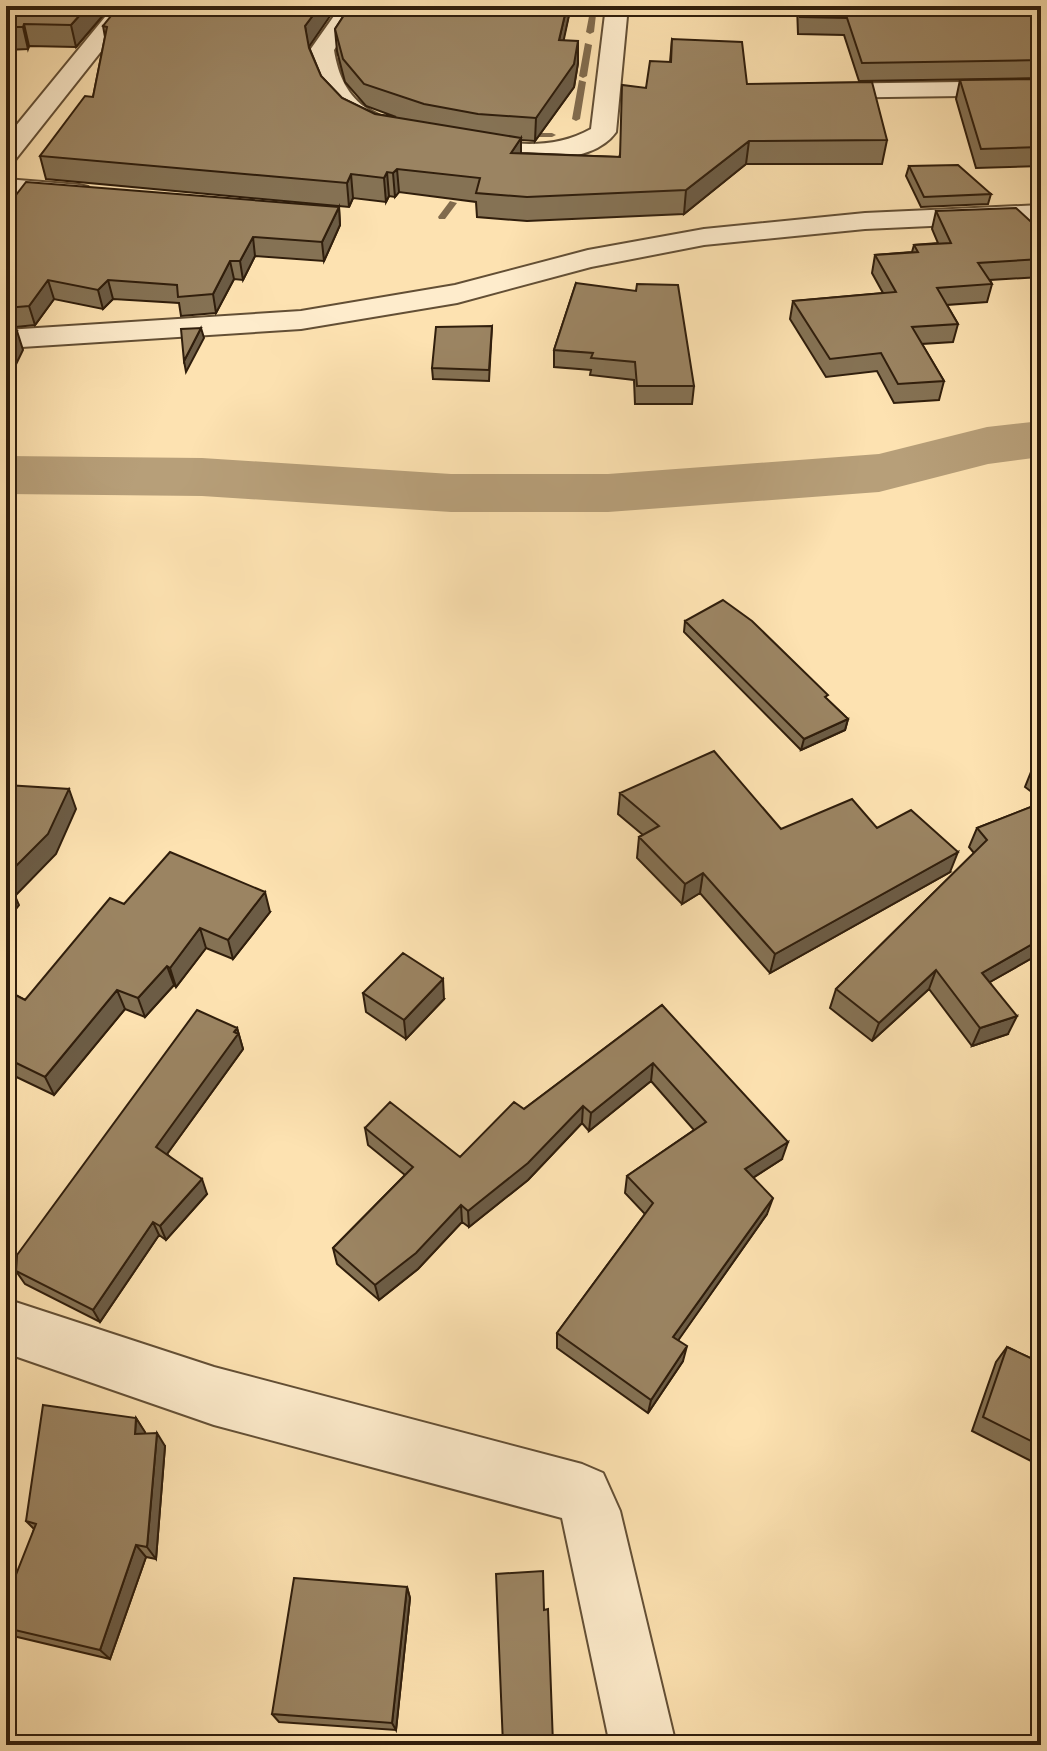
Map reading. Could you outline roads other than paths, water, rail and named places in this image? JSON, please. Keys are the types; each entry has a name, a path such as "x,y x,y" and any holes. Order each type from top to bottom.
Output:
{"street":[{"path":"6,155 126,6"},
{"path":"352,6 322,50 325,72 337,97 363,119 395,130"},
{"path":"436,138 525,153 560,151 587,144 603,132 617,6"},
{"path":"795,92 1041,88"},
{"path":"6,187 100,195"},
{"path":"6,339 301,320 457,294 588,259 704,237 865,221 1041,213"},
{"path":"6,1326 214,1396 582,1494 590,1511 643,1745"}],"waterway":[{"path":"590,32 594,6"},
{"path":"342,40 333,57 351,84"},
{"path":"583,76 588,45"},
{"path":"576,119 582,82"},
{"path":"520,135 552,135"},
{"path":"442,217 453,203"},
{"path":"6,475 202,477 451,493 608,493 879,473 987,446 1041,439"}]}
